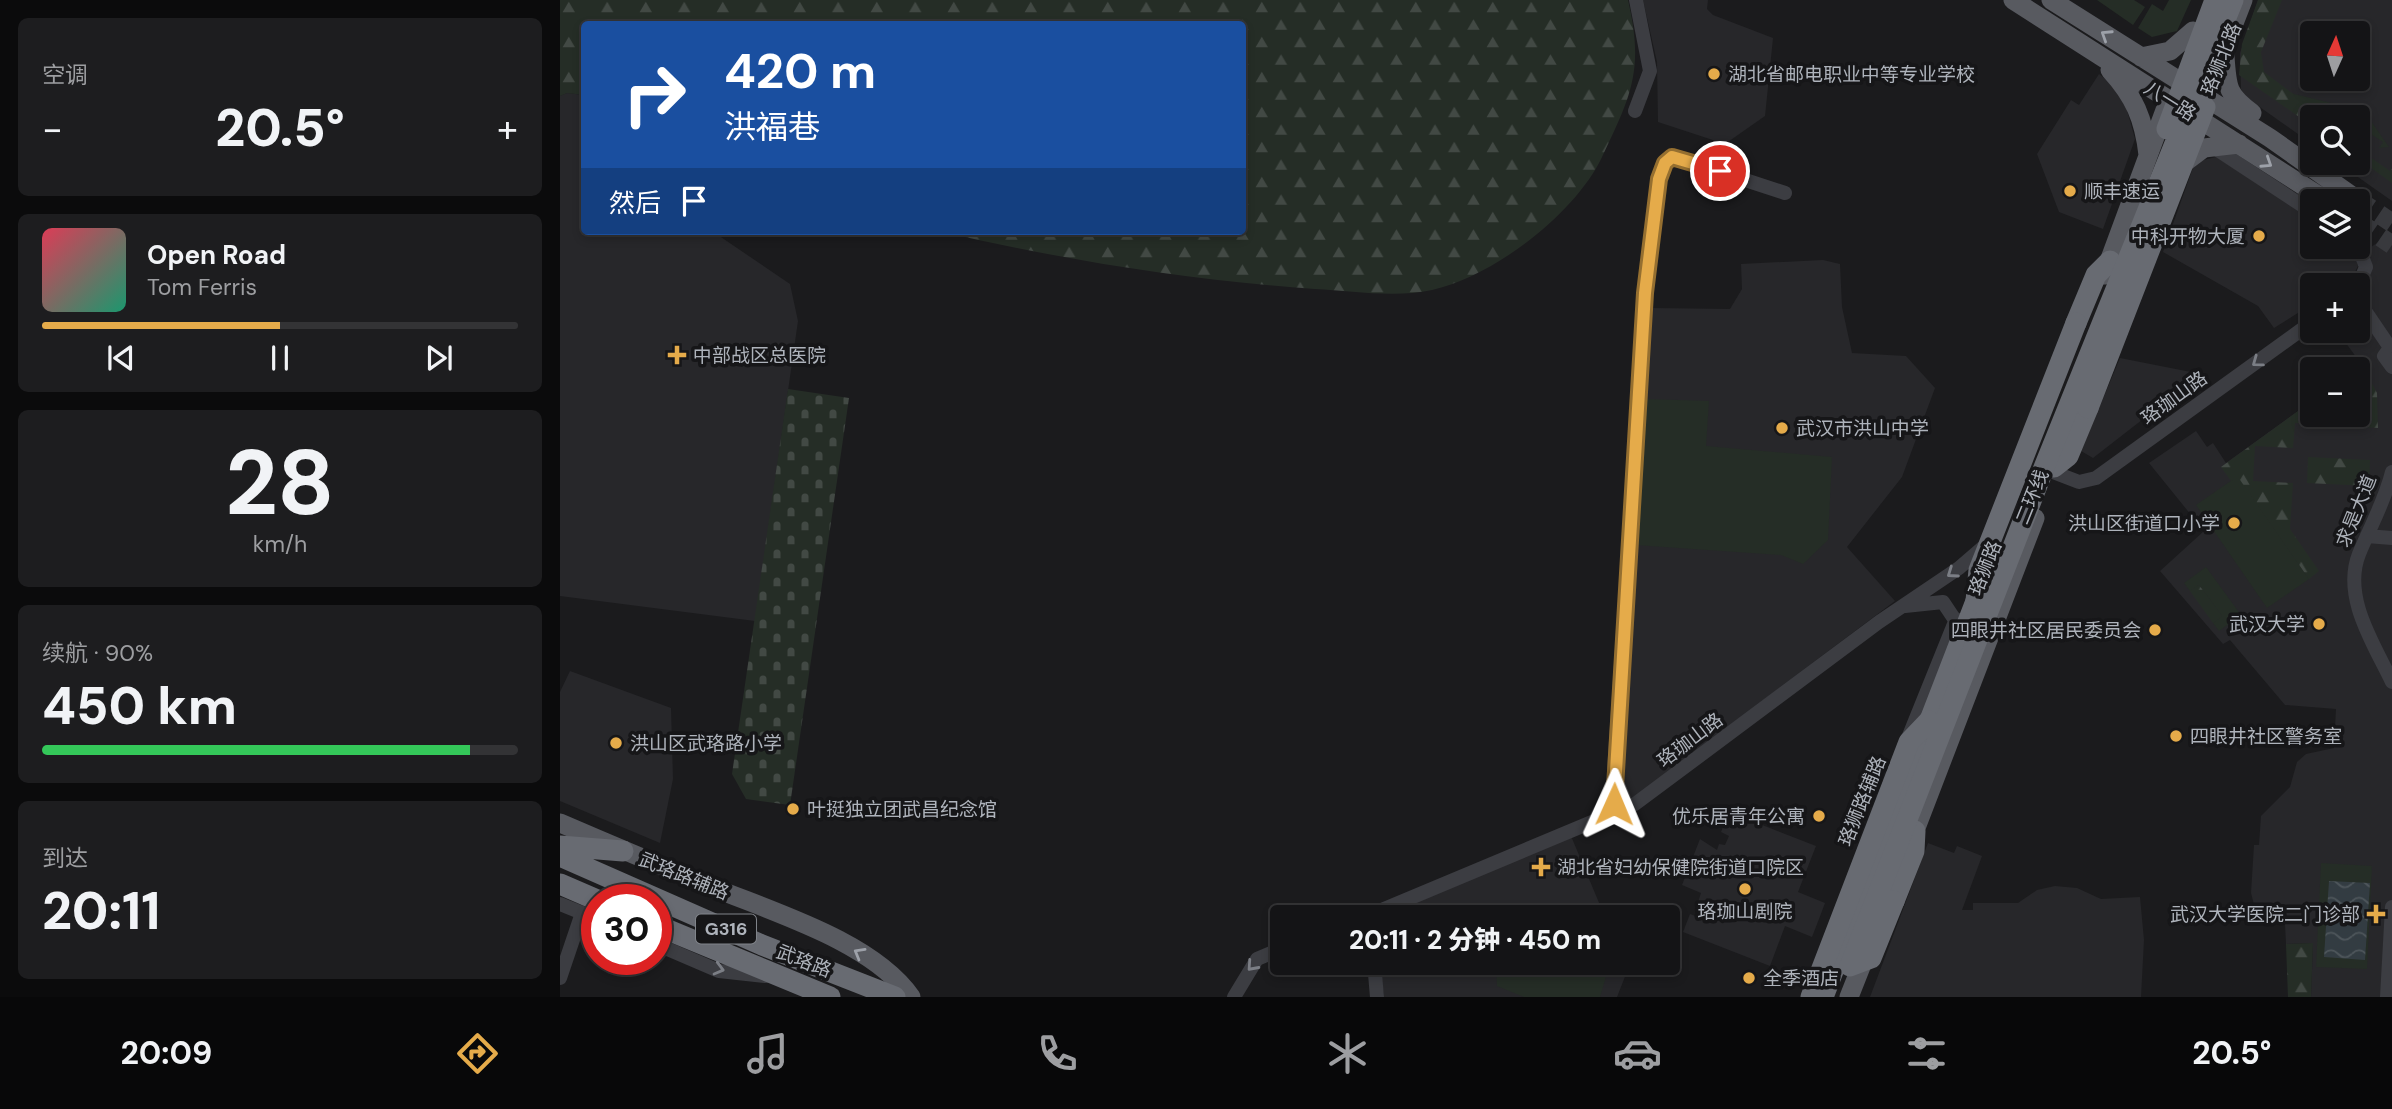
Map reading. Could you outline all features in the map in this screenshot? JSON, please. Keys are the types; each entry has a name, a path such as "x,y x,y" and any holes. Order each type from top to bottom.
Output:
{"highway":[{"name":"二环线","path":"1821,997 1976,601 2152,171 2215,0"},
{"name":"二环线","path":"1839,997 2045,465 2234,0"},
{"path":"2053,470 2068,456 2193,141 2222,51 2223,27"},
{"path":"1976,601 1979,570 2076,323 2096,275 2110,261"},
{"path":"1811,997 1909,742 1929,722"},
{"path":"1850,966 1871,958 1914,851 1915,831"},
{"path":"560,846 623,851"},
{"name":"武珞路","path":"560,856 761,945 895,997"},
{"path":"560,884 581,900"},
{"name":"武珞路","path":"672,932 830,997"}],"main road":[{"name":"八一路","path":"2013,0 2308,189"},
{"name":"八一路","path":"2051,0 2270,138 2342,189"},
{"name":"珞狮北路","path":"2168,100 2204,0"},
{"name":"珞狮北路","path":"2197,118 2243,0"},
{"path":"2141,57 2170,51 2193,31"},
{"path":"2072,38 2110,70 2133,98 2146,133 2149,158"},
{"path":"2224,52 2227,83 2234,100 2266,123 2270,138"},
{"name":"珞狮路","path":"1821,997 1958,624 1999,533 2110,261 2168,100"},
{"name":"珞狮路","path":"1849,997 2053,470 2197,118"},
{"path":"2177,169 2195,153 2213,147 2239,144"},
{"name":"武珞路辅路","path":"560,823 855,950 894,977 911,997"}],"street":[{"path":"1635,111 1650,71 1636,0"},
{"path":"2213,147 2300,204"},
{"path":"1615,814 1613,787 1645,293 1659,179 1665,163 1675,156 1785,193"},
{"path":"2370,318 2389,347"},
{"path":"2370,323 2389,347"},
{"name":"珞珈山路","path":"2053,470 2079,482 2096,478 2300,331"},
{"path":"2389,347 2384,359 2392,368"},
{"name":"求是大道","path":"2392,472 2356,565 2355,590 2361,618 2392,682"},
{"name":"珞珈山路","path":"1399,905 1615,814 1645,798 1900,607 1959,568 1999,533"},
{"path":"2367,536 2392,538"},
{"name":"珞珈山路","path":"1900,607 1941,602 1948,606 1958,624"},
{"name":"珞狮路辅路","path":"1804,997 1958,624"},
{"path":"560,904 581,905"},
{"path":"2386,997 2392,907"},
{"path":"560,978 581,926"},
{"path":"672,951 719,971 785,979"},
{"path":"1234,997 1256,959 1270,953"},
{"path":"1375,975 1377,997"}],"shaded area":[{"name":"湖北省邮电职业中等专业学校","path":"1643,0 1708,0 1707,9 1713,15 1773,38 1765,116 1725,144 1658,122 1657,62"},
{"path":"2258,0 2392,0 2392,201 2355,175 2370,175 2370,105 2300,105 2300,136 2247,98 2241,89 2240,53"},
{"path":"2099,74 2122,92 2135,139 2103,229 2059,212 2037,154 2071,100 2079,105"},
{"name":"中部战区总医院","path":"567,93 581,95 581,235 718,235 790,284 798,321 755,621 560,596 560,96"},
{"path":"2216,157 2300,210 2300,259 2357,259 2358,266 2354,273 2300,273 2300,312 2274,328 2258,306 2163,252 2195,162"},
{"name":"武汉大学","path":"2392,233 2392,997 2311,997 2313,943 2286,944 2285,924 2259,924 2251,893 2254,845 2259,845 2261,816 2290,787 2297,762 2306,754 2334,748 2336,709 2285,705 2230,640 2223,644 2160,571 2204,531 2149,463 2196,431 2207,447 2213,443 2226,463 2300,410 2300,427 2370,427 2370,357 2356,357 2346,343 2370,343 2370,248"},
{"name":"武汉市洪山中学","path":"1823,260 1840,264 1842,307 1852,353 1906,356 1935,388 1902,477 1847,547 1895,601 1622,806 1618,793 1651,308 1730,309 1742,289 1741,264"},
{"path":"2120,358 2201,374 2093,458 2081,451"},
{"name":"洪山区武珞路小学","path":"570,671 671,708 673,779 660,843 560,801 560,692"},
{"name":"珞珈山剧院","path":"1729,812 1816,846 1798,892 1825,903 1819,919 1812,937 1785,926 1770,966 1683,932 1690,914 1698,917 1702,907 1697,905 1701,893 1682,885 1700,839 1717,850 1719,844 1725,845 1729,836 1721,832"},
{"name":"湖北省妇幼保健院街道口院区","path":"1571,836 1600,905 1410,905"},
{"path":"1928,843 1954,853 1957,846 1982,856 1962,910 1973,910 1973,903 2018,903 2037,890 2055,886 2077,888 2101,899 2140,897 2144,940 2141,997 1870,997"},
{"path":"1381,975 1626,975 1617,997 1384,997"}],"green space":[{"path":"560,0 1628,0 1635,45 1632,81 1621,116 1602,157 1573,200 1530,240 1481,271 1456,283 1432,290 1403,293 1267,285 1173,274 1079,260 958,235 1246,235 1246,21 581,21 581,95 567,93 560,96"},
{"path":"2097,0 2134,0 2145,7 2133,25"},
{"path":"2169,0 2191,0 2177,31 2152,37 2138,28 2152,4 2163,11"},
{"path":"2258,0 2282,0 2261,52 2264,72 2308,105 2300,105 2300,118 2239,75 2242,44"},
{"path":"2290,93 2339,105 2307,105"},
{"path":"2370,120 2389,147 2379,148 2383,142 2370,134"},
{"path":"2370,157 2390,171 2392,168 2392,183 2370,167"},
{"path":"2370,380 2377,393 2378,428 2361,427 2370,427"},
{"path":"788,389 849,398 790,805 746,799 732,774"},
{"path":"1646,399 1709,401 1706,446 1832,457 1828,540 1803,564 1781,555 1635,545"},
{"path":"2300,410 2300,423 2295,423 2293,448 2255,446 2253,481 2293,483 2290,529 2319,571 2309,579 2238,477 2231,481 2221,467"},
{"path":"2308,457 2370,460 2369,486 2307,483"},
{"path":"2238,476 2309,579 2267,608 2196,505"},
{"path":"2206,567 2241,615 2219,631 2213,623 2222,616 2199,585 2190,591 2184,583"},
{"path":"2199,585 2222,616 2213,623 2190,591"},
{"path":"2321,863 2372,866 2367,969 2316,967"},
{"path":"2313,943 2311,997 2288,997 2286,944"},
{"path":"1497,975 1606,975 1600,997 1524,997 1497,986"}],"water":[{"path":"2329,881 2370,883 2365,960 2324,957"}],"tunnel":[{"path":"2370,208 2392,223"},
{"path":"2370,230 2392,245"}],"place":[{"name":"湖北省邮电职业中等专业学校","path":"1714,74"},
{"name":"顺丰速运","path":"2070,191"},
{"name":"中科开物大厦","path":"2259,236"},
{"name":"中部战区总医院","path":"677,355"},
{"name":"武汉市洪山中学","path":"1782,428"},
{"name":"洪山区街道口小学","path":"2234,523"},
{"name":"武汉大学","path":"2319,624"},
{"name":"四眼井社区居民委员会","path":"2155,630"},
{"name":"四眼井社区警务室","path":"2176,736"},
{"name":"洪山区武珞路小学","path":"616,743"},
{"name":"叶挺独立团武昌纪念馆","path":"793,809"},
{"name":"优乐居青年公寓","path":"1819,816"},
{"name":"湖北省妇幼保健院街道口院区","path":"1541,867"},
{"name":"珞珈山剧院","path":"1745,889"},
{"name":"武汉大学医院二门诊部","path":"2376,914"},
{"name":"全季酒店","path":"1749,978"}],"route":[{"path":"1614,804 1645,293 1659,179 1665,163 1675,156 1720,171"}]}
